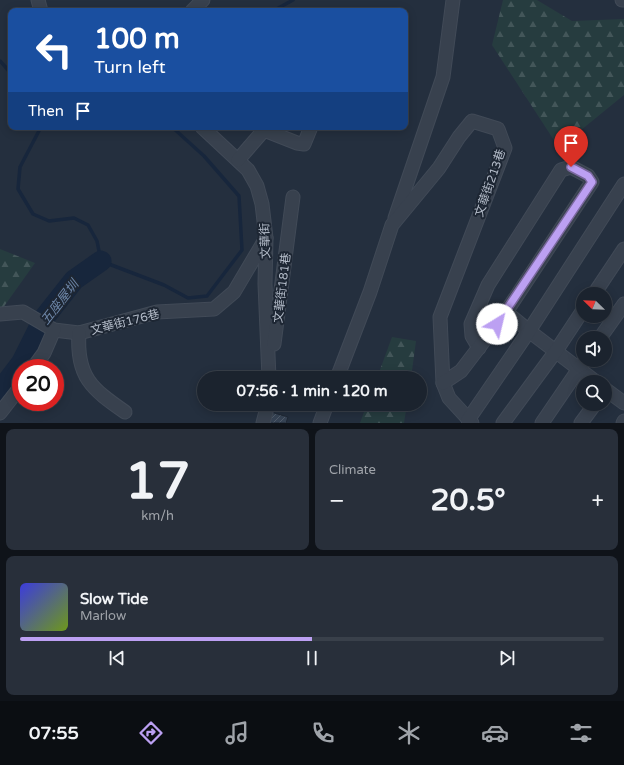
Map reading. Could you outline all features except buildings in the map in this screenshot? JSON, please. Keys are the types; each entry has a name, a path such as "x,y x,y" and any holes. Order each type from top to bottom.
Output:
{"street":[{"path":"195,8 203,0"},
{"path":"392,225 443,77 453,0"},
{"name":"文華街213巷","path":"340,371 370,292 392,225 439,168 459,137 472,121 498,129 505,148 440,317 443,383 449,398 470,421"},
{"name":"文華街","path":"205,130 248,170 257,186 262,204 266,238 265,284 269,371"},
{"path":"238,160 264,130 297,143 304,144 310,130"},
{"path":"443,383 461,371 479,348 506,312 592,182 588,176 571,167 561,170 488,285 471,324 472,336 479,348"},
{"path":"470,421 624,184"},
{"name":"文華街181巷","path":"270,371 293,197"},
{"name":"文華街176巷","path":"0,314 23,312 54,330 79,333 157,312 214,309 234,292 266,238"},
{"path":"599,287 624,249"},
{"path":"605,331 624,304"},
{"path":"506,312 556,351 576,361"},
{"path":"504,423 576,321"},
{"path":"40,359 44,353 54,330"},
{"path":"79,333 78,345 80,364 86,378 98,392 125,412"},
{"path":"542,423 580,367"},
{"path":"585,367 592,375"},
{"path":"612,394 624,403"},
{"path":"0,413 12,398"},
{"path":"263,423 266,411"},
{"path":"320,423 324,411"},
{"path":"581,423 590,411"}],"green space":[{"path":"503,0 537,0 572,21 624,19 624,95 559,148 492,45"},
{"path":"0,249 35,263 0,312"},
{"path":"392,337 416,341 412,371 380,371"},
{"path":"364,411 406,411 404,423 360,423"}],"waterway":[{"path":"278,8 293,0"},
{"path":"0,61 8,70"},
{"path":"39,130 20,167 18,189 33,214 49,221 74,218 88,225 97,241 101,261 164,285 188,298 207,296 242,250 239,196 204,156 175,130"},
{"name":"五座屋圳","path":"0,391 22,362 44,318 74,280 101,261"}],"route":[{"path":"497,324 592,182 588,176 571,167"}]}
